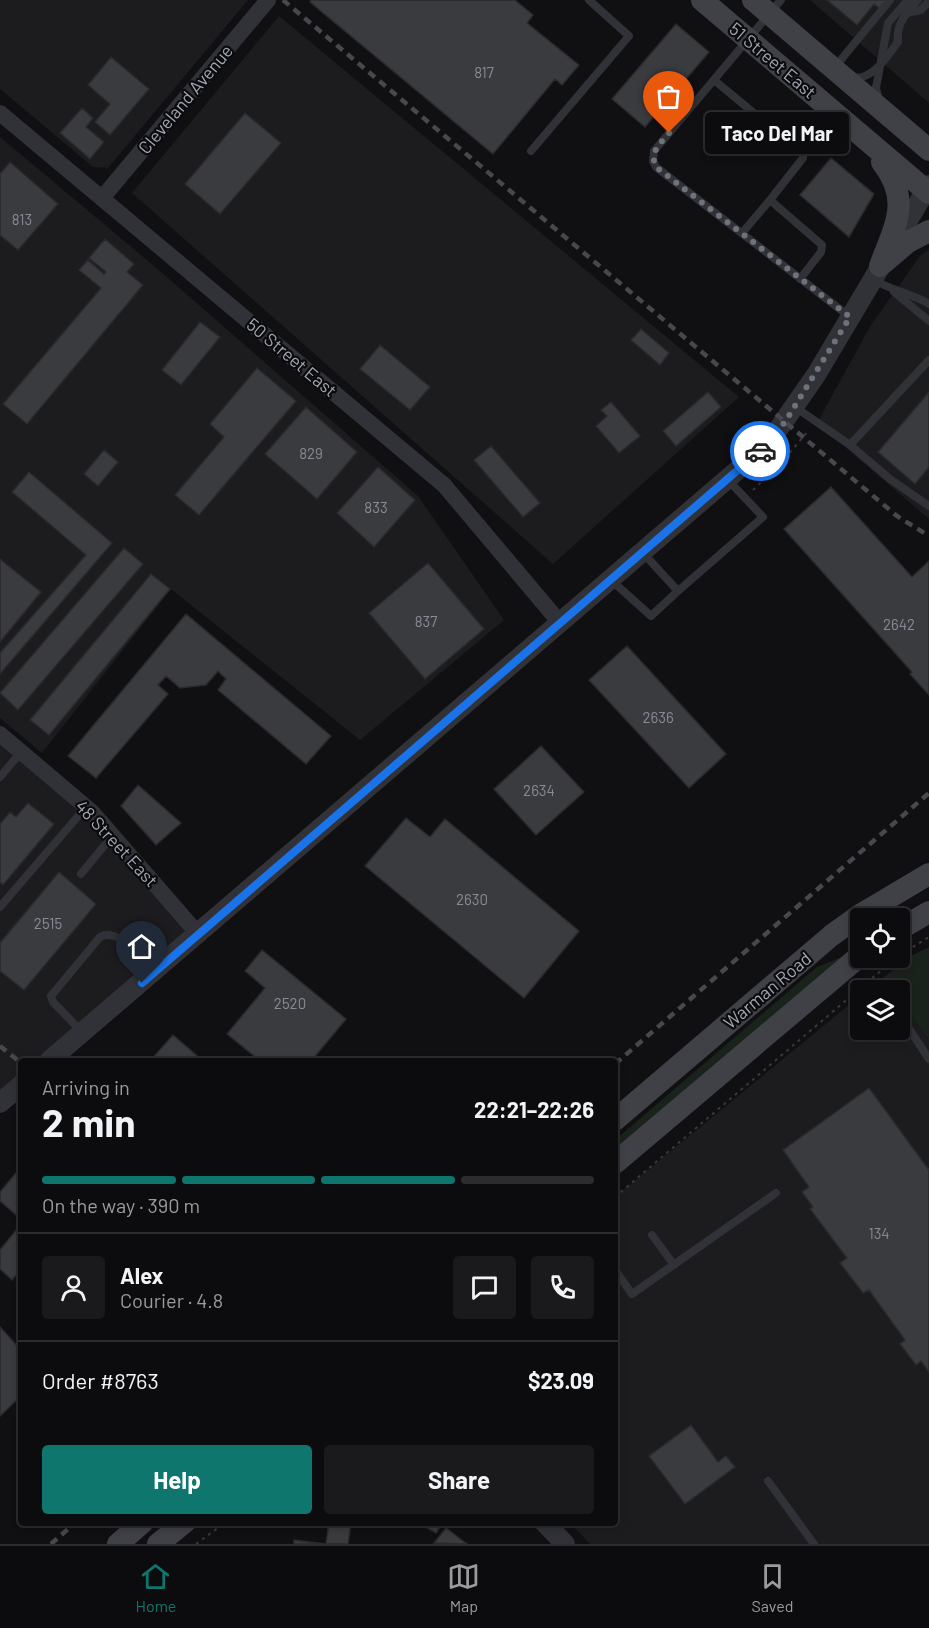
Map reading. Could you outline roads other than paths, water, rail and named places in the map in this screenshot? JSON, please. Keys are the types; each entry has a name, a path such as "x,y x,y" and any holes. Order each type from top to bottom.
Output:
{"main road":[{"name":"51 Street East","path":"702,0 861,136 928,189"},
{"name":"51 Street East","path":"768,5 837,71 929,150"},
{"path":"881,107 901,119 929,126"},
{"path":"861,136 895,179 900,202 877,272"},
{"path":"877,272 908,242 929,231"},
{"name":"Warman Road","path":"618,1117 832,935 860,915 929,874"},
{"path":"910,923 929,912"},
{"name":"Warman Road","path":"618,1160 850,964"},
{"path":"118,1544 138,1526"},
{"path":"158,1544 179,1526"}],"street":[{"name":"Cleveland Avenue","path":"102,198 268,0"},
{"name":"50 Street East","path":"0,112 444,485 561,624"},
{"path":"52,1058 199,935 768,444 795,407 928,189"},
{"name":"48 Street East","path":"0,734 86,807 199,935"},
{"path":"0,1103 18,1088"},
{"path":"547,1526 558,1542"}],"lane":[{"path":"531,151 629,36 589,0"},
{"path":"890,0 837,71 857,79 880,65 898,42 897,28 918,0"},
{"path":"881,107 876,88 888,23 908,0"},
{"path":"907,13 921,10 929,1"},
{"path":"768,5 748,39 654,151 653,161 656,167 850,317"},
{"path":"714,80 804,156 742,233"},
{"path":"770,200 822,245 820,252 800,279"},
{"path":"877,272 893,292 929,321"},
{"path":"893,292 909,292 929,304"},
{"path":"850,445 929,360"},
{"path":"795,407 850,445 890,479 929,506"},
{"path":"611,580 651,616 763,516 728,480"},
{"path":"643,553 678,591"},
{"path":"0,777 21,752"},
{"path":"0,907 86,807"},
{"path":"81,874 113,836"},
{"path":"83,1033 53,1002 51,996 100,937 105,934 116,936 157,970"},
{"path":"910,1030 929,1059"},
{"path":"618,1274 632,1294 776,1193"},
{"path":"652,1235 674,1265"},
{"path":"768,1481 813,1544"}],"railway":[{"path":"283,0 897,516 929,536"},
{"path":"618,1061 929,793"},
{"path":"0,1046 18,1061"},
{"path":"51,1544 71,1526"}],"place":[{"name":"Taco Del Mar","path":"669,133"}]}
